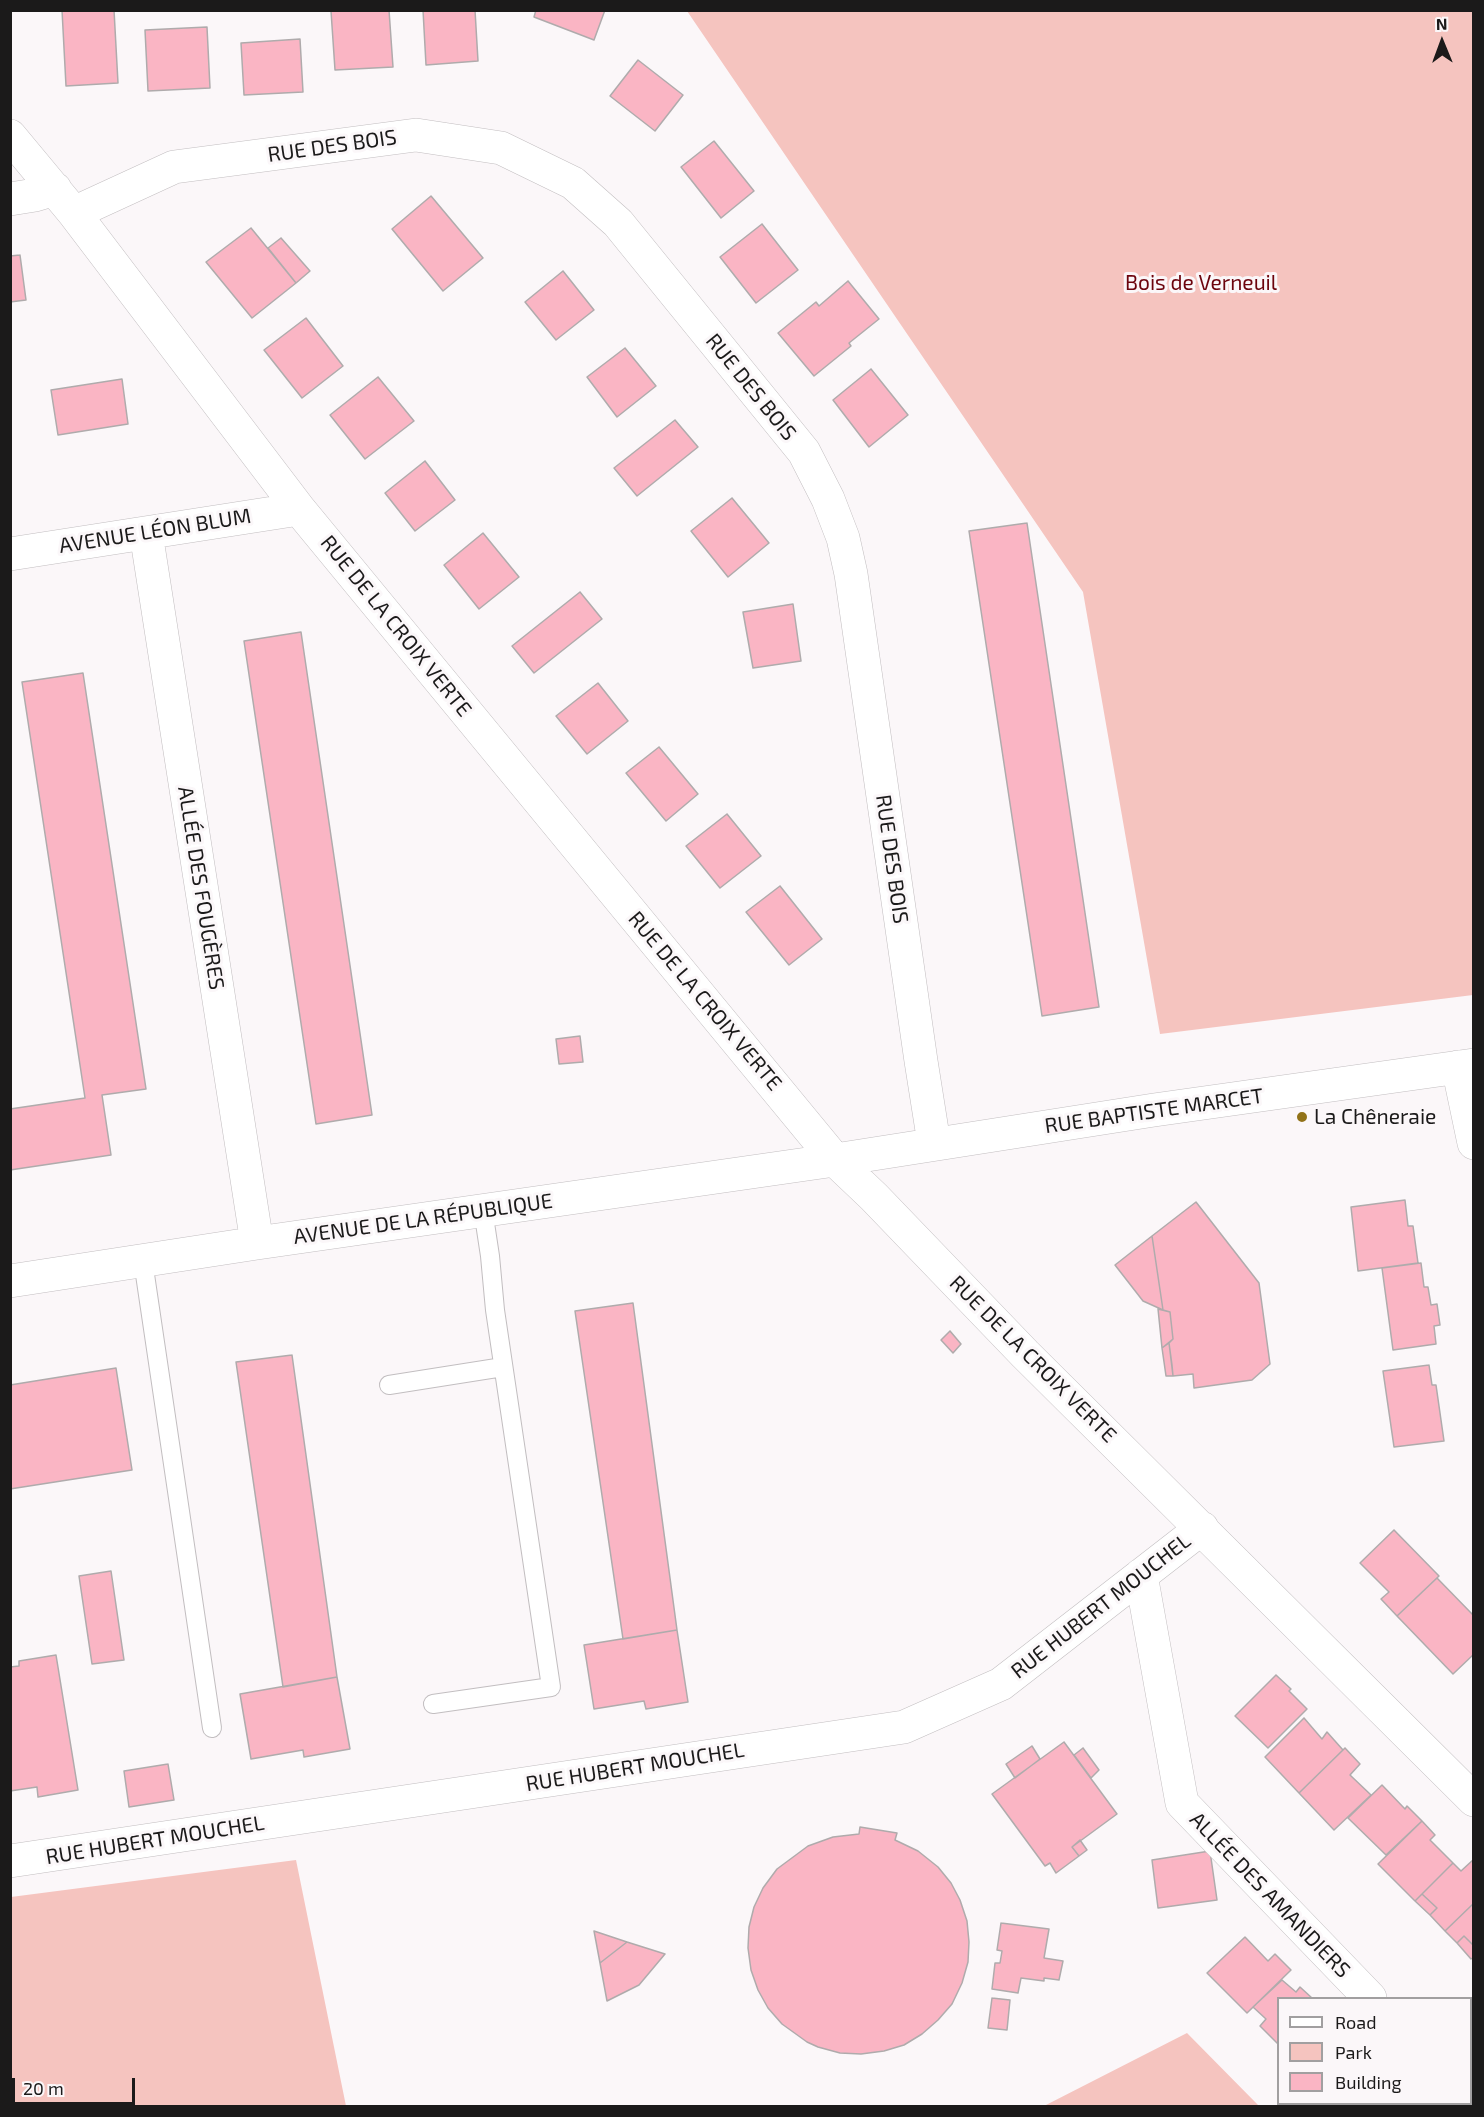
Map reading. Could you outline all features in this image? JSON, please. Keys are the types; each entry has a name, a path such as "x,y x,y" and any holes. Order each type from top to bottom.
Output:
{"street":[{"name":"RUE DES BOIS","path":"10,199 35,195 64,201 174,167 416,135 501,148 573,183 618,223 804,452 828,500 843,538 851,574 934,1143"},
{"name":"RUE DE LA CROIX VERTE","path":"10,136 64,201 299,509 835,1160 1025,1354 1473,1800"},
{"name":"AVENUE LÉON BLUM","path":"10,554 299,509"},
{"name":"ALLÉE DES FOUGÈRES","path":"146,533 257,1243"},
{"name":"RUE BAPTISTE MARCET","path":"835,1160 934,1143 1466,1066"},
{"path":"1466,1066 1473,1143"},
{"name":"AVENUE DE LA RÉPUBLIQUE","path":"10,1281 835,1160"},
{"name":"RUE HUBERT MOUCHEL","path":"10,1862 904,1726 1001,1684 1202,1528"},
{"name":"ALLÉE DES AMANDIERS","path":"1141,1575 1182,1803 1369,1997"}],"lane":[{"path":"433,1704 552,1687 503,1367 483,1210"},
{"path":"143,1261 212,1728"},
{"path":"389,1385 503,1367"}],"green space":[{"name":"Bois de Verneuil","path":"687,11 1473,11 1473,995 1160,1034 1083,592"},
{"path":"296,1860 346,2106 11,2106 11,1897"},
{"path":"1187,2033 1259,2106 1044,2106"}],"building":[{"path":"62,10 114,10 118,83 66,86"},
{"path":"389,10 393,67 335,70 331,11"},
{"path":"423,10 475,10 478,61 426,65"},
{"path":"536,10 605,10 594,40 534,17"},
{"path":"207,27 210,88 148,91 145,30"},
{"path":"300,39 303,92 244,95 241,43"},
{"path":"638,60 683,95 655,131 610,96"},
{"path":"714,141 754,191 721,218 681,167"},
{"path":"431,196 483,258 443,291 392,229"},
{"path":"762,224 798,270 756,303 720,257"},
{"path":"251,228 296,283 252,318 206,262"},
{"path":"281,238 310,271 296,283 268,248"},
{"path":"20,255 26,300 10,302 10,256"},
{"path":"563,271 594,310 556,340 525,302"},
{"path":"848,281 879,319 849,343 851,346 814,376 778,333 816,302 819,306"},
{"path":"306,318 343,366 302,398 264,350"},
{"path":"625,348 656,386 617,417 587,377"},
{"path":"871,369 908,415 869,447 833,400"},
{"path":"378,377 414,421 365,459 330,415"},
{"path":"122,379 128,424 58,435 51,390"},
{"path":"675,420 698,447 637,496 614,468"},
{"path":"425,461 455,500 415,531 385,493"},
{"path":"732,498 769,543 728,577 691,531"},
{"path":"1027,523 1099,1007 1042,1016 969,531"},
{"path":"483,533 519,577 479,609 444,565"},
{"path":"580,592 602,619 534,673 512,646"},
{"path":"793,604 801,661 753,668 743,612"},
{"path":"301,632 372,1115 316,1124 244,641"},
{"path":"83,673 146,1089 102,1095 111,1155 10,1170 10,1109 85,1098 22,682"},
{"path":"598,683 628,721 587,754 556,716"},
{"path":"659,747 698,794 666,821 626,773"},
{"path":"727,814 761,856 720,888 686,846"},
{"path":"780,886 822,939 789,965 746,912"},
{"path":"580,1036 583,1062 559,1064 556,1039"},
{"path":"1405,1200 1408,1226 1413,1226 1418,1263 1358,1271 1351,1207"},
{"path":"1196,1202 1259,1283 1270,1364 1252,1380 1194,1388 1193,1374 1173,1376 1169,1343 1173,1339 1170,1312 1163,1310 1152,1236"},
{"path":"1152,1236 1163,1310 1143,1301 1115,1265"},
{"path":"1421,1263 1424,1287 1428,1287 1431,1305 1437,1304 1440,1325 1434,1326 1436,1344 1393,1350 1382,1268"},
{"path":"633,1303 677,1630 623,1639 575,1311"},
{"path":"1158,1309 1170,1312 1173,1339 1162,1348"},
{"path":"950,1331 961,1344 953,1353 941,1340"},
{"path":"1169,1343 1173,1376 1166,1376 1162,1348"},
{"path":"292,1355 337,1677 283,1687 236,1362"},
{"path":"1429,1365 1432,1385 1436,1385 1444,1441 1394,1447 1383,1371"},
{"path":"116,1368 132,1470 10,1489 10,1385"},
{"path":"1394,1530 1439,1576 1397,1616 1381,1599 1389,1592 1360,1563"},
{"path":"111,1571 124,1660 92,1664 79,1576"},
{"path":"1437,1578 1474,1616 1474,1654 1453,1674 1397,1616"},
{"path":"677,1630 688,1702 646,1709 644,1701 594,1709 584,1645"},
{"path":"56,1655 78,1790 38,1797 37,1787 10,1791 10,1667 19,1666 19,1661"},
{"path":"1276,1675 1307,1709 1268,1748 1235,1716"},
{"path":"337,1677 350,1749 304,1757 303,1750 251,1759 240,1694"},
{"path":"1304,1718 1322,1739 1327,1732 1343,1750 1299,1793 1265,1757"},
{"path":"1064,1742 1117,1814 1072,1847 1079,1856 1056,1873 1050,1863 1045,1866 992,1794"},
{"path":"1032,1746 1040,1759 1015,1778 1006,1764"},
{"path":"1083,1748 1099,1770 1091,1778 1074,1755"},
{"path":"1345,1748 1360,1764 1350,1775 1371,1795 1334,1830 1299,1793"},
{"path":"168,1764 174,1800 129,1807 124,1771"},
{"path":"1382,1785 1405,1809 1407,1806 1422,1821 1386,1855 1348,1818"},
{"path":"1422,1821 1435,1835 1430,1840 1453,1863 1415,1901 1378,1864"},
{"path":"860,1827 897,1833 895,1840 918,1851 938,1867 951,1883 960,1900 967,1921 969,1942 968,1962 962,1983 952,2004 938,2020 922,2034 904,2045 861,2054 840,2053 818,2047 782,2024 768,2008 758,1990 751,1970 748,1948 749,1927 754,1907 763,1888 777,1869 808,1846 833,1837 859,1834"},
{"path":"1080,1840 1087,1850 1079,1856 1072,1847"},
{"path":"1210,1851 1217,1900 1158,1908 1152,1860"},
{"path":"1474,1859 1474,1903 1445,1931 1430,1915 1437,1908 1422,1894 1453,1863 1461,1871"},
{"path":"1422,1894 1437,1908 1430,1915 1415,1901"},
{"path":"1474,1903 1474,1946 1464,1936 1457,1943 1445,1931"},
{"path":"1001,1923 1049,1929 1044,1958 1063,1961 1059,1980 1021,1978 1018,1993 992,1989 995,1963 1000,1963 1002,1951 997,1950"},
{"path":"594,1931 627,1942 600,1963"},
{"path":"1464,1936 1474,1946 1474,1957 1471,1959 1457,1943"},
{"path":"1245,1937 1268,1961 1275,1954 1291,1970 1247,2013 1207,1973"},
{"path":"627,1942 665,1954 639,1985 607,2001 600,1963"},
{"path":"1282,1980 1296,1992 1300,1987 1311,1997 1277,1997 1277,2043 1260,2026 1266,2019 1253,2007"},
{"path":"992,1998 1010,2000 1007,2030 988,2028"},
{"path":"1347,2105 1397,2105 1395,2106"},
{"path":"1420,2105 1421,2106 1395,2106"}],"place":[{"name":"La Chêneraie","path":"1302,1117"}]}
